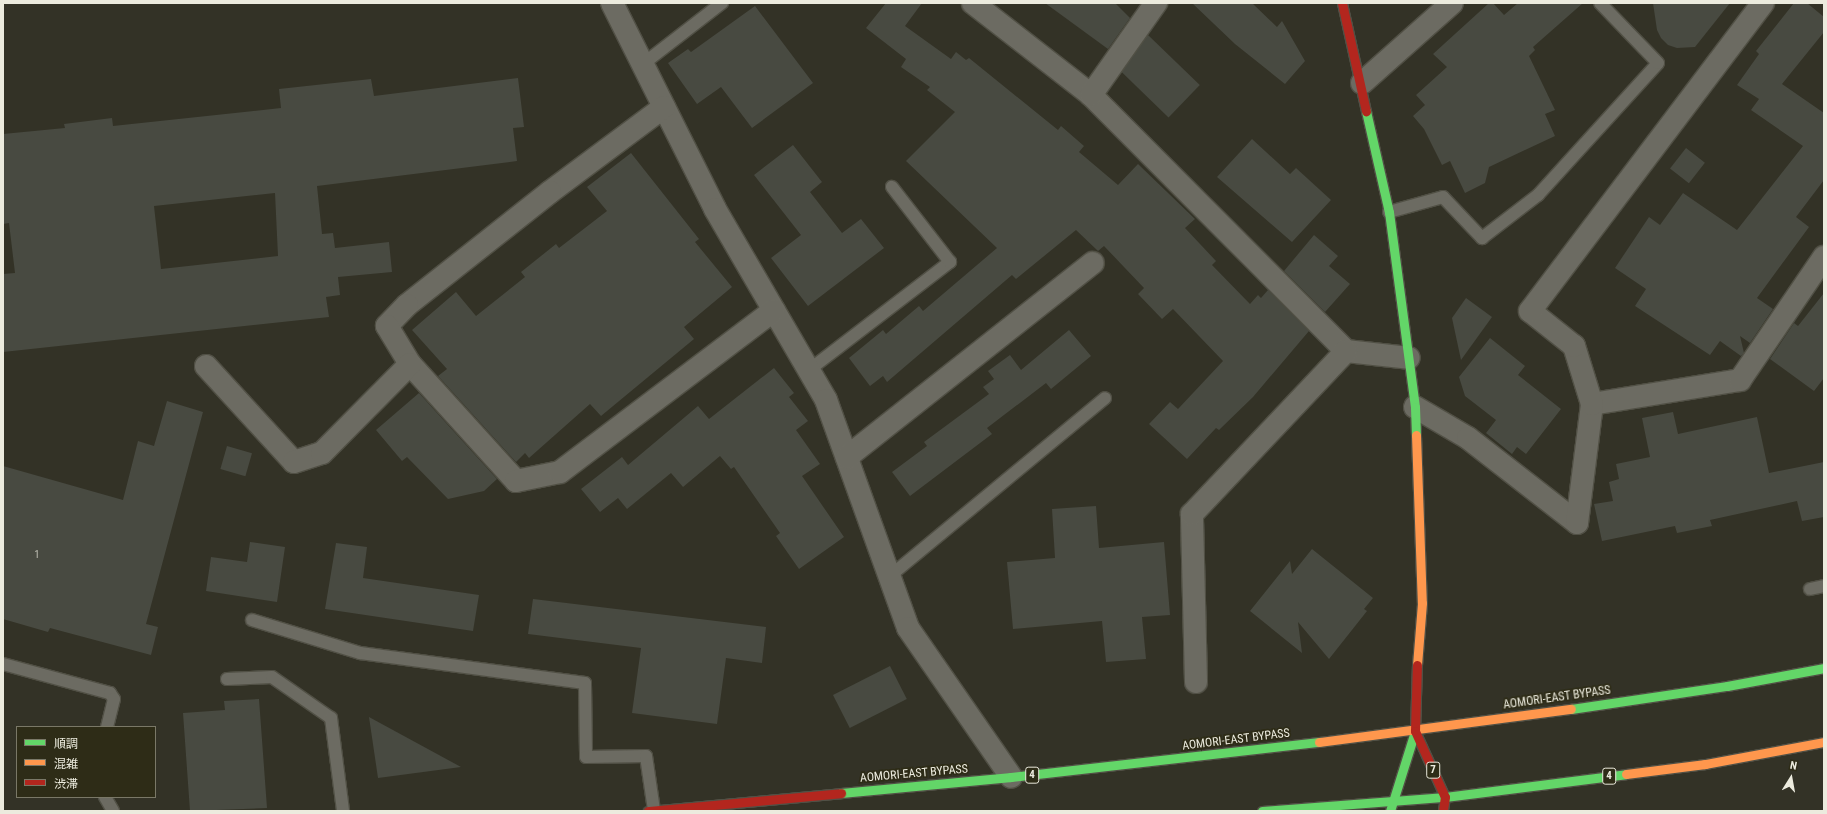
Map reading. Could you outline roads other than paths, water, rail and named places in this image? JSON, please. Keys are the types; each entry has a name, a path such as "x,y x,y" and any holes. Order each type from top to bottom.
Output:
{"main road":[{"path":"1342,3 1362,83 1389,212 1409,358 1414,407 1422,596 1416,672 1415,731 1392,800 1390,811"},
{"name":"AOMORI-EAST BYPASS","path":"648,811 1011,777 1415,731 1727,686 1824,668"},
{"name":"7","path":"1415,731 1445,797"},
{"name":"4","path":"1262,811 1445,797 1705,764 1824,742"},
{"path":"1442,811 1445,797"}],"street":[{"path":"612,3 715,209 810,370 826,400 908,628 1011,777"},
{"path":"973,3 1091,95 1346,350 1409,358"},
{"path":"1091,95 1156,3"},
{"path":"1362,83 1452,3"},
{"path":"1414,407 1468,438 1577,523 1592,404 1574,346 1530,311 1763,3"},
{"path":"664,107 550,192 407,304 387,326 410,364 516,481 560,472 774,310"},
{"path":"1592,404 1740,380 1824,257"},
{"path":"847,457 1093,263"},
{"path":"1196,682 1192,514 1346,350"},
{"path":"206,366 294,462 322,453 410,364"}],"lane":[{"path":"643,64 722,3"},
{"path":"1389,212 1443,197 1482,238 1538,195 1658,63 1600,3"},
{"path":"810,370 950,262 892,187"},
{"path":"890,576 1105,398"},
{"path":"1810,589 1824,586"},
{"path":"252,620 360,653 585,683 586,757 646,756 654,810"},
{"path":"3,664 110,693 114,700 107,726"},
{"path":"227,679 272,677 331,718 344,811"},
{"path":"106,798 113,811"}]}
